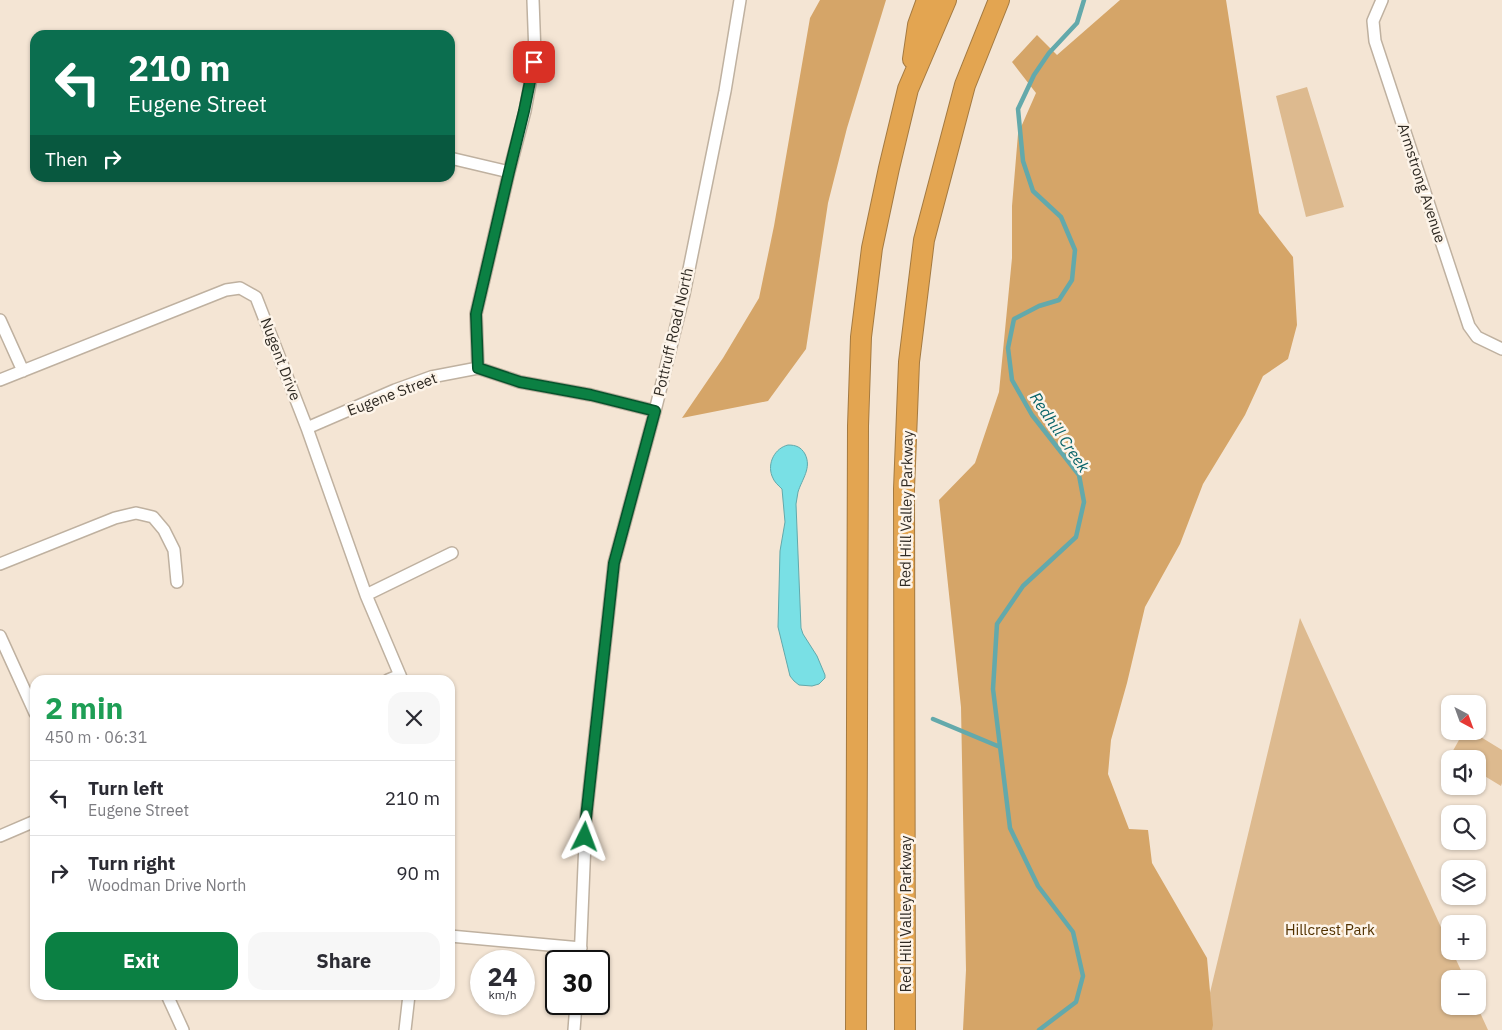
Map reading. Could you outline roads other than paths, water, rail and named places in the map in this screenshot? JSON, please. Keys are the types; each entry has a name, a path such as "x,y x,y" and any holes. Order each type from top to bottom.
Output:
{"highway":[{"path":"856,1030 858,426 861,337 872,248 908,89 918,25 926,0"},
{"path":"908,89 946,0"},
{"name":"Red Hill Valley Parkway","path":"905,1030 904,488 909,362 924,240 965,85 999,0"}],"street":[{"path":"478,368 476,314 524,111 535,54 533,0"},
{"name":"Pottruff Road North","path":"581,948 586,818 614,563 684,294 725,91 740,0"},
{"name":"Armstrong Avenue","path":"1382,0 1373,21 1375,42 1470,326 1477,337 1502,349"},
{"path":"455,159 509,172"},
{"name":"Nugent Drive","path":"0,380 226,290 240,288 256,297 307,428 366,595 400,675"},
{"path":"0,320 23,370"},
{"name":"Eugene Street","path":"307,428 395,390 431,377 478,368 520,382 591,395 655,411"},
{"path":"0,564 115,518 136,513 153,517 164,530 174,550 177,582"},
{"path":"366,595 452,553"},
{"path":"0,636 30,701"},
{"path":"0,836 30,823"},
{"path":"455,936 581,948"},
{"path":"169,1000 183,1030"},
{"path":"405,1030 408,1000"},
{"path":"574,1030 575,1015"}],"water":[{"path":"788,445 800,448 807,459 807,469 798,492 796,504 801,628 817,656 825,675 825,678 819,684 812,686 799,685 790,676 778,627 780,551 785,522 782,489 773,478 771,461 779,449"}],"waterway":[{"name":"Redhill Creek","path":"1039,1030 1076,1002 1083,976 1073,932 1038,886 1010,828 993,689 997,624 1023,586 1076,537 1084,502 1079,475 1032,415 1012,380 1008,348 1014,319 1039,306 1059,300 1072,280 1075,250 1061,217 1033,191 1023,161 1018,109 1034,75 1049,53 1077,23 1084,0"},
{"path":"933,719 1000,747"}],"park label":[{"name":"Hillcrest Park","path":"1330,929"}]}
